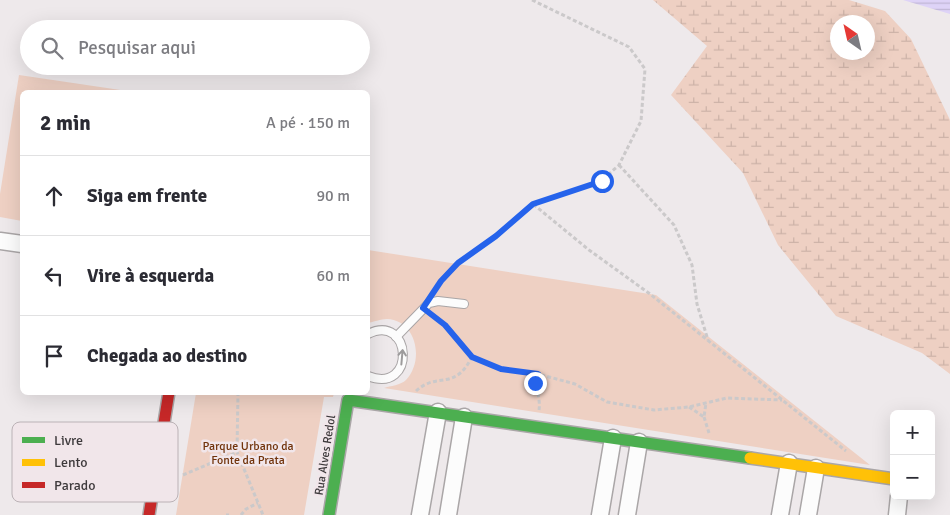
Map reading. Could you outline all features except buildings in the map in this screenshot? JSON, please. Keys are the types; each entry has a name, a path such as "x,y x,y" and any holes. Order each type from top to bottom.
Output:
{"street":[{"path":"0,241 20,244"},
{"path":"165,422 169,395"},
{"path":"351,396 464,417 890,478"},
{"name":"Rua Alves Redol","path":"330,515 351,396"},
{"path":"420,515 438,412"},
{"path":"448,515 464,417"},
{"path":"600,515 614,438"},
{"path":"628,515 639,442"},
{"path":"780,515 789,464"},
{"path":"808,515 816,468"},
{"path":"896,515 898,500"},
{"path":"149,515 151,502"}],"lane":[{"path":"396,337 423,308 438,301 464,304"},
{"path":"370,333 380,330 396,337 403,349 404,357 397,372 382,379 370,376"}],"path":[{"path":"532,0 629,47 645,69 641,121 619,165 602,181 533,204 496,236 458,263 441,281 423,308 445,325 472,357 501,369 538,374 575,384 607,402 654,410 689,407 726,398 782,400"},
{"path":"619,165 674,225 692,266 697,304 708,340"},
{"path":"533,204 708,340 854,458"},
{"path":"414,393 427,384 457,377 466,369 472,357"},
{"path":"538,374 535,383 540,403 538,412"},
{"path":"238,395 237,452 263,515"},
{"path":"706,403 704,417 710,440"},
{"path":"689,407 704,417"},
{"path":"182,475 237,452"},
{"path":"241,515 246,509 258,503"}],"green space":[{"path":"653,0 849,0 885,11 911,39 950,120 950,374 922,353 836,316 778,245 743,173 671,95 707,46"},
{"path":"19,75 120,90 20,90 20,221 0,217 0,194"},
{"path":"370,250 656,295 870,465 384,388 406,380 412,372 416,352 411,333 405,326 397,321 385,319 370,323"},
{"name":"Parque Urbano da Fonte da Prata","path":"196,395 334,395 333,397 324,397 304,515 176,515"}],"shaded area":[{"path":"903,0 950,0 950,14"}],"traffic: fast":[{"path":"329,515 348,400 750,458"}],"traffic: slow":[{"path":"750,458 890,478"}],"traffic: jam":[{"path":"164,422 169,395"},
{"path":"149,515 151,502"}],"route":[{"path":"535,383 538,374 501,369 472,357 445,325 423,308 441,281 458,263 496,236 533,204 602,181"}]}
